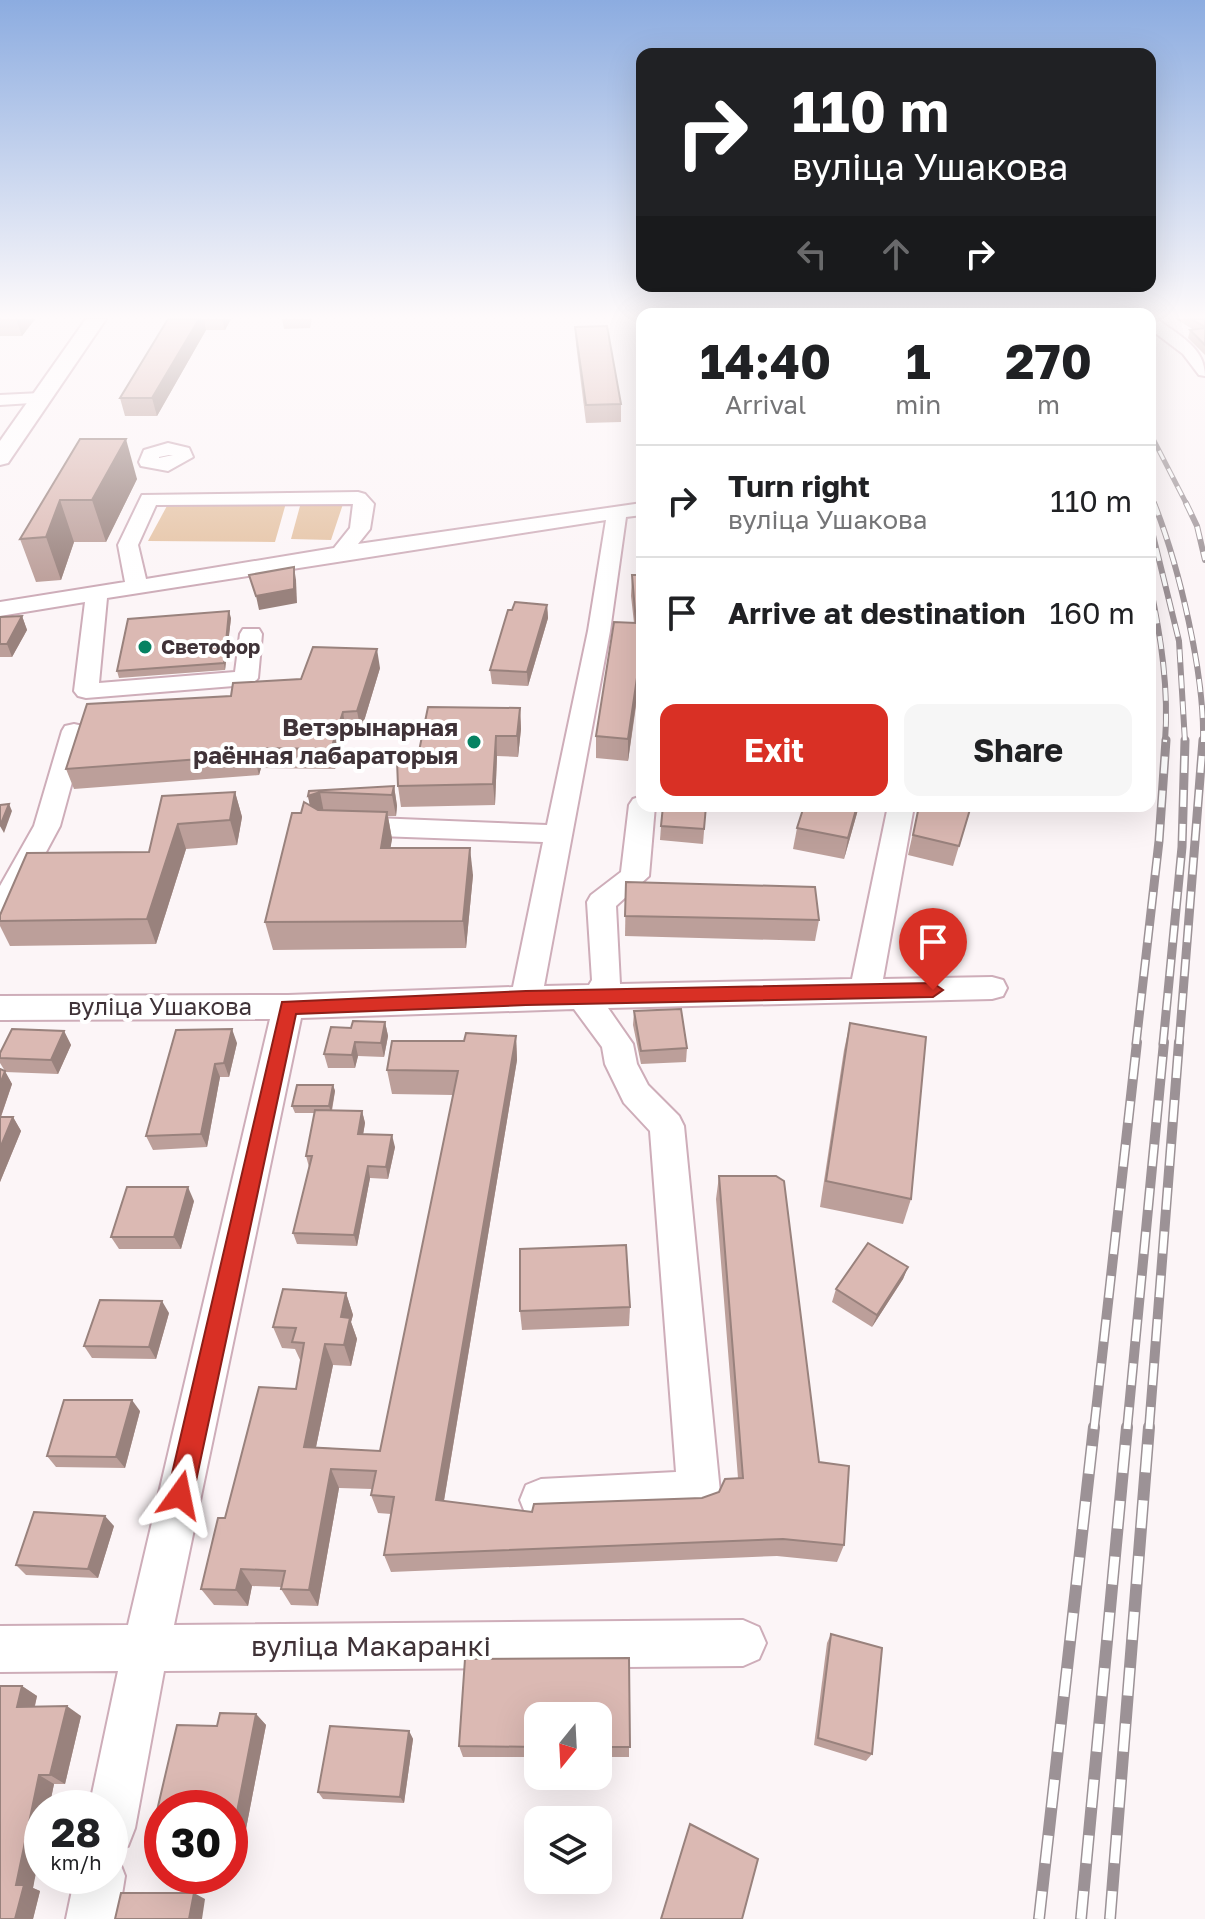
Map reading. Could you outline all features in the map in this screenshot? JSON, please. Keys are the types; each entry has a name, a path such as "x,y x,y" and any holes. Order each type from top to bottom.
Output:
{"main road":[{"path":"0,458 34,409"}],"street":[{"path":"137,587 128,545 162,466"},
{"path":"149,499 358,498 364,504 360,529 341,553"},
{"path":"0,609 341,553 625,515 556,834 526,998"},
{"path":"97,594 86,691 246,678 251,634"},
{"path":"0,912 47,826 74,731"},
{"path":"541,1500 699,1492 667,1126 636,1094 621,1064 617,1044 590,998 607,980 601,902 635,876 641,812"},
{"path":"865,992 900,812"},
{"path":"324,825 556,834"},
{"name":"вуліца Ушакова","path":"0,1008 288,1007 526,998 992,988"},
{"path":"118,1790 146,1647 288,1007"},
{"name":"вуліца Макаранкі","path":"0,1649 743,1643"},
{"path":"92,1919 97,1894"}],"shaded area":[{"path":"286,503 275,542 148,541 168,504"},
{"path":"304,503 343,504 331,540 291,539 300,506"}],"building":[{"path":"80,439 126,439 92,500 60,500 46,537 20,539"},
{"path":"294,567 294,589 256,596 249,575"},
{"path":"632,575 636,575 636,623"},
{"path":"515,602 547,605 527,672 490,670 508,610 512,610"},
{"path":"229,611 224,663 117,671 128,619"},
{"path":"22,616 7,644 0,644 0,617"},
{"path":"614,622 636,623 636,685 628,739 596,736"},
{"path":"313,647 377,649 357,711 343,712 331,749 256,748 254,755 66,769 87,704 231,696 233,683 301,679"},
{"path":"428,707 520,708 517,736 496,736 493,784 398,786 397,761 417,761"},
{"path":"394,786 392,795 320,792 308,796 309,791"},
{"path":"235,792 230,820 178,824 147,919 0,921 27,853 149,852 162,796"},
{"path":"304,802 318,810 387,812 381,848 470,848 463,921 265,922 292,813 301,813"},
{"path":"9,804 0,826 0,805"},
{"path":"662,812 705,812 704,829 661,826"},
{"path":"802,812 855,812 848,838 797,828"},
{"path":"918,812 969,812 959,846 913,835"},
{"path":"626,882 815,887 819,920 625,916"},
{"path":"681,1009 687,1048 641,1051 634,1011"},
{"path":"353,1021 385,1022 381,1043 355,1042 352,1055 324,1054 331,1027 351,1028"},
{"path":"850,1023 926,1037 911,1199 826,1181"},
{"path":"12,1029 64,1031 51,1060 0,1058"},
{"path":"232,1029 224,1063 215,1064 201,1134 146,1136 176,1030"},
{"path":"466,1033 516,1036 436,1500 532,1512 534,1504 702,1498 719,1492 725,1479 743,1478 719,1176 776,1176 784,1181 819,1462 849,1466 844,1545 783,1539 384,1555 394,1497 371,1495 376,1471 331,1469 309,1590 281,1589 285,1571 241,1569 236,1590 201,1589 218,1518 225,1518 259,1387 296,1389 304,1343 292,1342 296,1328 273,1327 283,1289 346,1293 341,1317 350,1318 344,1345 325,1344 304,1447 380,1451 458,1071 387,1070 392,1041 464,1041"},
{"path":"297,1085 333,1085 329,1106 292,1106"},
{"path":"315,1110 362,1111 358,1134 392,1135 386,1167 368,1166 354,1235 293,1233 312,1156 306,1156"},
{"path":"0,1117 13,1117 0,1148"},
{"path":"127,1187 188,1187 174,1237 111,1237"},
{"path":"868,1243 908,1267 877,1315 836,1289"},
{"path":"626,1245 630,1307 520,1311 520,1249"},
{"path":"100,1300 162,1301 149,1347 84,1346"},
{"path":"64,1400 132,1400 116,1457 47,1456"},
{"path":"34,1512 105,1516 88,1569 16,1565"},
{"path":"831,1634 882,1648 872,1754 818,1738"},
{"path":"629,1658 630,1747 612,1747 612,1702 524,1702 524,1747 459,1746 465,1659"},
{"path":"0,1686 22,1686 17,1707 67,1706 50,1775 39,1775 36,1790 24,1790 24,1847 16,1885 24,1885 15,1919 0,1919"},
{"path":"220,1713 256,1714 241,1790 162,1790 177,1725 217,1726"},
{"path":"330,1726 409,1731 400,1797 318,1792"},
{"path":"690,1824 758,1859 742,1919 661,1919"},
{"path":"121,1894 194,1894 189,1919 115,1919"}],"railway":[{"path":"1156,445 1186,504"},
{"path":"1186,504 1197,526 1205,560"},
{"path":"1156,509 1189,621 1200,685 1203,741"},
{"path":"1156,547 1179,641 1185,741"},
{"path":"1156,614 1166,702 1165,742"},
{"path":"1136,1044 1159,841 1166,740"},
{"path":"1163,1044 1182,847 1185,741"},
{"path":"1179,1044 1203,741"},
{"path":"1094,1429 1137,1042"},
{"path":"1127,1429 1164,1042"},
{"path":"1149,1429 1179,1042"},
{"path":"1039,1919 1094,1427"},
{"path":"1081,1919 1127,1427"},
{"path":"1110,1919 1149,1427"}],"place":[{"name":"Светофор","path":"145,647"},
{"name":"Ветэрынарная раённая лабараторыя","path":"474,742"}],"route":[{"path":"180,1495 288,1007 526,998 933,990"}]}
